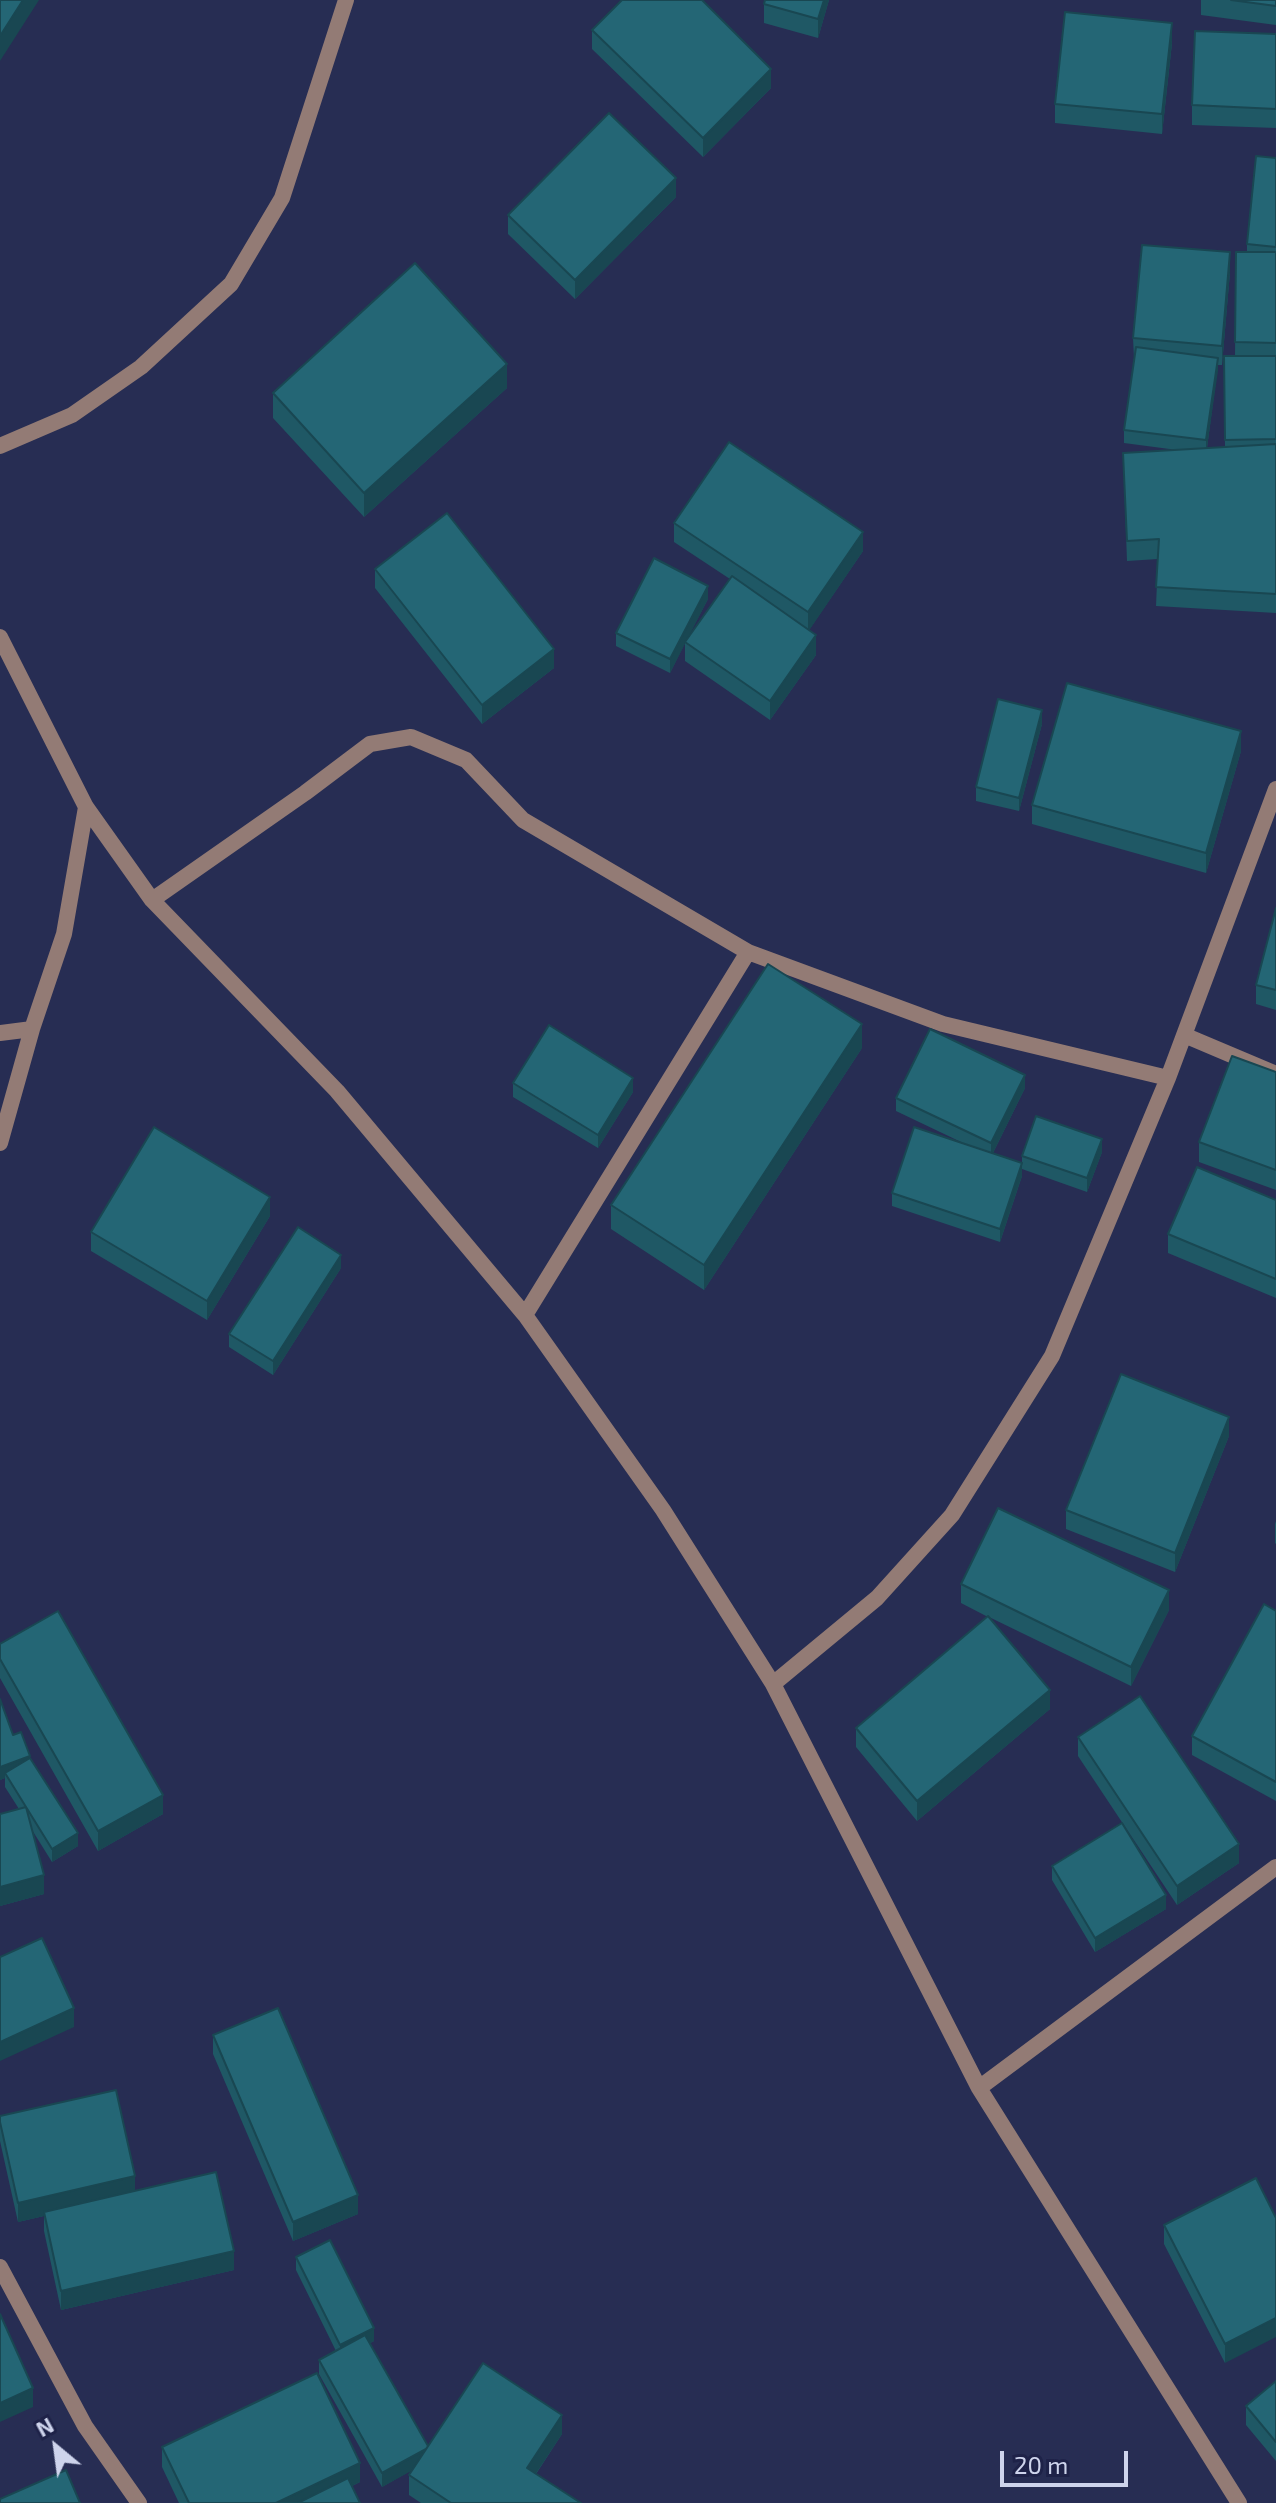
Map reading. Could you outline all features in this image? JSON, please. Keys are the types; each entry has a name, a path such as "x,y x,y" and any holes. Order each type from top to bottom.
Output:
{"street":[{"path":"0,446 72,415 141,367 231,284 282,198 346,0"},
{"path":"0,637 86,807 152,900 337,1091 525,1315 663,1510 773,1684 979,2088 1239,2503"},
{"path":"152,900 370,744 411,737 466,760 523,820 748,952 943,1024 1168,1078"},
{"path":"773,1684 877,1598 952,1515 1052,1356 1168,1078 1276,789"},
{"path":"0,1143 32,1029 64,934 86,807"},
{"path":"525,1315 748,952"},
{"path":"0,1033 32,1029"},
{"path":"1184,1035 1276,1074"},
{"path":"979,2088 1276,1867"},
{"path":"0,2267 85,2426 139,2503"}],"building":[{"path":"0,0 23,0 0,36"},
{"path":"622,0 702,0 771,69 703,138 592,30"},
{"path":"765,0 824,0 818,19 764,4"},
{"path":"1231,0 1276,0 1276,6"},
{"path":"1065,12 1172,23 1162,114 1055,104"},
{"path":"1195,31 1276,34 1276,109 1192,105"},
{"path":"609,113 676,178 575,280 508,215"},
{"path":"1256,156 1276,158 1276,247 1247,244"},
{"path":"1142,245 1230,252 1222,346 1133,338"},
{"path":"1236,252 1276,252 1276,343 1235,342"},
{"path":"415,263 507,364 364,493 273,393"},
{"path":"1136,347 1218,358 1206,440 1124,430"},
{"path":"1224,356 1276,356 1276,439 1225,440"},
{"path":"729,442 863,532 808,612 674,523"},
{"path":"1276,444 1276,594 1156,587 1159,539 1127,541 1123,453"},
{"path":"447,513 554,649 482,705 375,569"},
{"path":"654,558 708,586 670,659 616,633"},
{"path":"732,576 816,635 770,701 685,642"},
{"path":"1067,683 1241,731 1206,853 1032,805"},
{"path":"998,699 1042,710 1019,798 976,787"},
{"path":"1276,908 1276,990 1256,985"},
{"path":"768,964 862,1024 704,1265 611,1205"},
{"path":"549,1025 633,1078 598,1135 513,1083"},
{"path":"930,1029 1025,1075 991,1143 896,1098"},
{"path":"1232,1056 1276,1072 1276,1170 1199,1142"},
{"path":"1036,1116 1102,1139 1087,1178 1022,1156"},
{"path":"154,1127 270,1197 207,1301 91,1232"},
{"path":"914,1127 1022,1163 1000,1229 892,1193"},
{"path":"1197,1167 1276,1200 1276,1279 1168,1234"},
{"path":"298,1227 341,1255 273,1361 229,1334"},
{"path":"1121,1374 1229,1417 1175,1553 1066,1510"},
{"path":"998,1508 1169,1590 1131,1667 961,1584"},
{"path":"1264,1604 1276,1611 1276,1782 1192,1736"},
{"path":"58,1611 163,1795 98,1831 0,1659 0,1644"},
{"path":"988,1616 1050,1690 917,1801 856,1728"},
{"path":"1140,1696 1239,1844 1177,1886 1078,1737"},
{"path":"0,1699 13,1735 21,1732 30,1756 0,1767"},
{"path":"30,1758 78,1833 52,1849 5,1773"},
{"path":"26,1807 44,1875 0,1887 0,1814"},
{"path":"1122,1823 1166,1895 1095,1938 1052,1866"},
{"path":"42,1938 74,2008 0,2042 0,1957"},
{"path":"278,2008 358,2195 293,2222 213,2035"},
{"path":"116,2090 135,2176 18,2203 0,2116"},
{"path":"216,2172 234,2251 61,2291 44,2212"},
{"path":"1256,2178 1276,2218 1276,2318 1225,2344 1164,2225"},
{"path":"330,2240 374,2328 340,2345 296,2257"},
{"path":"0,2314 33,2388 0,2403"},
{"path":"365,2335 428,2446 382,2473 319,2360"},
{"path":"483,2363 562,2415 527,2468 581,2503 451,2503 409,2475"},
{"path":"317,2373 360,2463 276,2503 189,2503 162,2447"},
{"path":"1276,2381 1276,2442 1246,2406"},
{"path":"66,2470 80,2503 0,2503 0,2499"},
{"path":"348,2478 360,2503 298,2503"}]}
